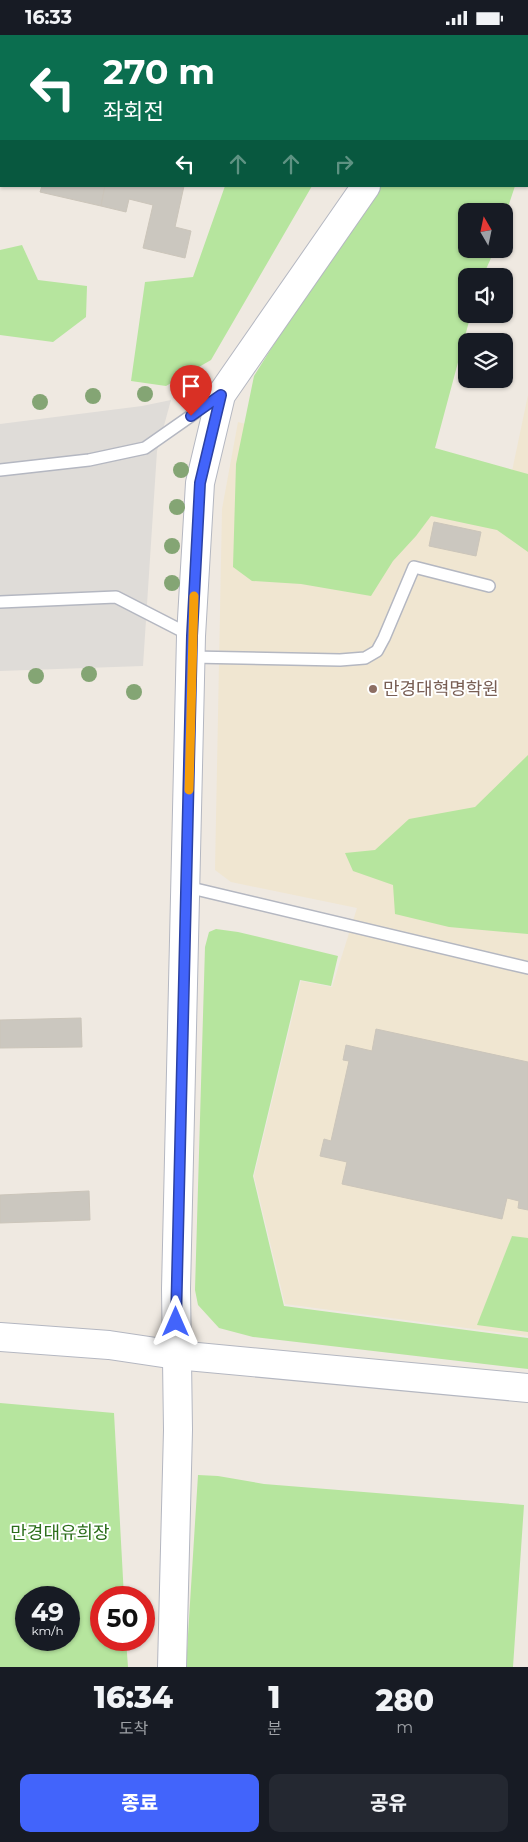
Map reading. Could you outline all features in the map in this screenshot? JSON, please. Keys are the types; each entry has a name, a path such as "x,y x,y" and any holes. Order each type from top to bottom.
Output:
{"main road":[{"path":"172,1667 178,1430 176,1355 177,1279 192,647 200,483 221,395 365,187"},
{"path":"0,1337 109,1345 176,1355 528,1388"}],"lane":[{"path":"0,470 89,460 146,448 221,395"},
{"path":"0,602 116,597 192,647 340,660 365,658 376,651 384,638 414,567 489,586"},
{"path":"187,887 528,968"}],"shaded area":[{"name":"만경대혁명학원","path":"528,395 528,1336 285,1304 254,1176 301,981 332,987 357,908 231,882 215,870 222,509 238,422 508,490"},
{"path":"171,400 157,451 143,666 0,671 0,424 142,406"}],"green space":[{"path":"225,187 311,187 211,360 166,386 131,381 145,282 193,277"},
{"path":"372,187 515,187 509,203 458,203 458,258 491,258 487,268 458,268 458,323 469,323 466,333 458,333 458,362 435,448 528,474 528,552 497,530 431,516 393,561 371,596 301,584 252,581 233,567 236,464 254,376"},
{"path":"22,245 38,280 87,286 86,317 53,342 0,335 0,250"},
{"path":"528,755 528,934 449,927 395,914 393,885 353,871 345,853 375,850 409,819 475,807"},
{"path":"216,929 238,932 338,956 331,986 300,980 253,1176 284,1306 528,1338 528,1369 253,1337 219,1328 198,1305 195,1290 205,947 209,932"},
{"path":"512,1236 528,1238 528,1332 477,1325"},
{"name":"만경대유희장","path":"0,1403 114,1413 123,1586 90,1586 90,1651 127,1651 128,1667 0,1667"},
{"path":"198,1475 218,1476 264,1484 524,1505 513,1667 186,1667"}],"building":[{"path":"42,187 105,187 101,206 40,192"},
{"path":"105,187 184,187 175,227 191,231 185,258 143,248 153,205 129,199 126,212 101,206"},
{"path":"434,522 481,532 476,556 429,546"},
{"path":"81,1018 82,1047 0,1048 0,1020"},
{"path":"376,1029 528,1062 528,1210 518,1208 519,1201 507,1198 502,1219 342,1184 347,1162 320,1156 324,1139 331,1141 349,1061 343,1060 346,1045 372,1051"},
{"path":"89,1191 90,1220 0,1223 0,1195"}],"slow traffic":[{"path":"189,790 194,596"}],"place":[{"name":"만경대혁명학원","path":"373,689"}],"route":[{"path":"176,1322 192,636 200,483 221,395 191,416"}]}
